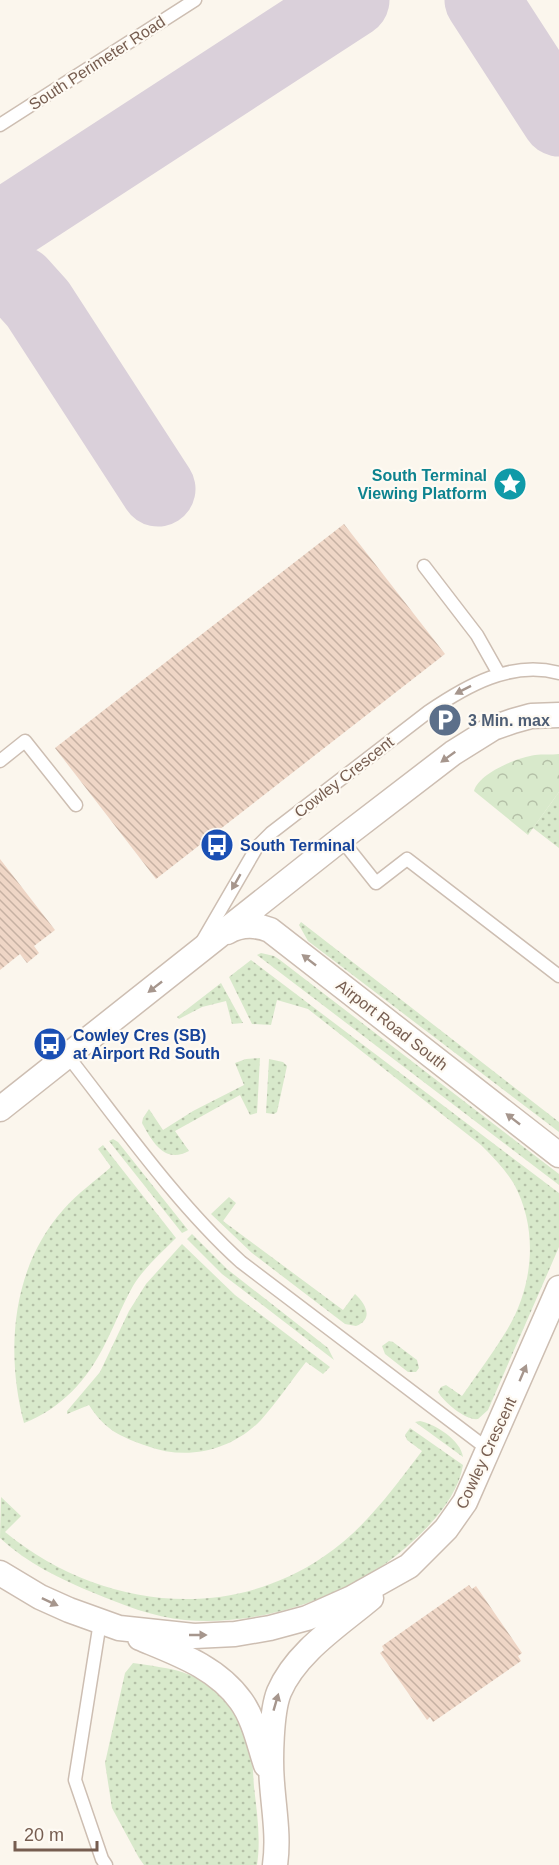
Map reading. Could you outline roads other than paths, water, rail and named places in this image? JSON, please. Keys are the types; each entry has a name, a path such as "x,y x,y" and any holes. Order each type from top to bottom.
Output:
{"street":[{"name":"Cowley Crescent","path":"0,1110 453,753 484,734 531,716 559,715"},
{"name":"Airport Road South","path":"217,937 239,926 257,926 270,930 559,1155"},
{"name":"Cowley Crescent","path":"0,1572 40,1597 109,1625 194,1636 235,1634 270,1628 307,1618 343,1602 409,1566 449,1525 465,1502 559,1288"},
{"path":"275,1865 277,1822 272,1781 274,1712 279,1693 288,1675 320,1641 409,1566"},
{"path":"109,1625 190,1659 229,1686 242,1701 251,1720 272,1781"}],"lane":[{"name":"South Perimeter Road","path":"0,125 195,0"},
{"path":"424,566 477,635 499,674"},
{"name":"Cowley Crescent","path":"186,963 201,944 257,847 271,833 453,695 499,674 526,670 559,673"},
{"path":"0,761 25,741 76,805"},
{"path":"341,839 376,883 407,859 559,976"},
{"path":"67,1055 171,1186 219,1242 489,1450"},
{"path":"106,1865 75,1780 109,1625"}],"place":[{"name":"South Terminal Viewing Platform","path":"510,484"},
{"name":"3 Min. max","path":"445,720"},
{"name":"South Terminal","path":"217,845"},
{"name":"Cowley Cres (SB) at Airport Rd South","path":"50,1044"}]}
